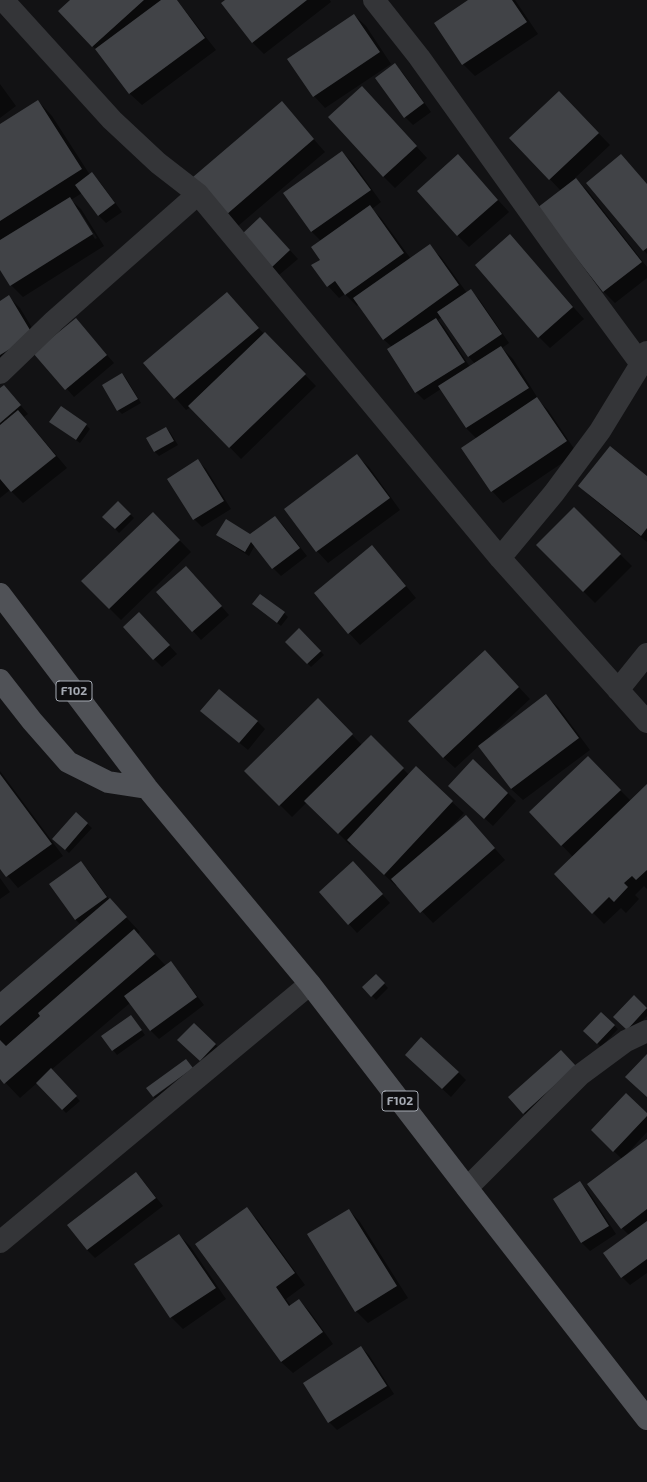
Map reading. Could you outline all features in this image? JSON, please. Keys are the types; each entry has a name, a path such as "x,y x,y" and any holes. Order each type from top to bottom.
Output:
{"main road":[{"name":"F102","path":"0,594 147,788 310,984 466,1188 647,1419"},
{"path":"0,680 32,721 68,762 108,782 147,788"}],"street":[{"path":"3,0 112,120 158,163 198,194 500,558 647,722"},
{"path":"374,0 419,57 554,247 644,358 600,431 554,493 500,558"},
{"path":"0,373 54,321 198,194"},
{"path":"618,690 647,654"},
{"path":"0,1242 310,984"},
{"path":"466,1188 580,1075 626,1041 647,1030"}],"building":[{"path":"70,0 144,0 92,47 58,11"},
{"path":"161,0 177,0 205,38 129,94 95,49"},
{"path":"225,0 307,0 252,43 221,3"},
{"path":"468,0 512,0 527,22 462,65 434,23"},
{"path":"354,14 380,52 313,97 287,59"},
{"path":"395,63 424,103 404,118 375,78"},
{"path":"362,86 417,146 383,177 328,117"},
{"path":"559,91 599,133 549,180 509,138"},
{"path":"38,100 82,169 0,221 0,124"},
{"path":"282,101 314,139 226,215 193,177"},
{"path":"342,151 371,190 311,232 283,193"},
{"path":"458,154 498,200 457,236 417,191"},
{"path":"621,154 647,184 647,248 643,251 586,183"},
{"path":"92,172 115,203 98,216 75,185"},
{"path":"576,178 642,262 603,292 537,208"},
{"path":"70,197 93,234 10,286 0,270 0,240"},
{"path":"370,205 404,253 345,295 335,281 327,287 311,265 320,260 311,247"},
{"path":"260,217 290,250 271,268 241,235"},
{"path":"510,234 573,307 538,338 475,265"},
{"path":"430,244 459,285 383,340 353,298"},
{"path":"471,289 502,334 468,357 437,312"},
{"path":"227,292 259,328 174,399 143,363"},
{"path":"9,295 33,335 0,355 0,301"},
{"path":"76,318 107,355 65,390 33,353"},
{"path":"436,318 465,362 415,393 387,349"},
{"path":"265,332 306,374 229,448 188,406"},
{"path":"501,346 529,388 466,428 438,386"},
{"path":"122,373 138,399 117,411 102,385"},
{"path":"4,385 21,405 0,423 0,388"},
{"path":"537,397 567,441 491,492 461,448"},
{"path":"61,406 87,424 76,440 49,422"},
{"path":"18,410 56,456 11,492 0,479 0,425"},
{"path":"166,427 174,441 154,452 146,438"},
{"path":"610,446 647,476 647,528 641,536 578,486"},
{"path":"357,454 390,498 316,552 284,509"},
{"path":"198,459 224,501 193,520 167,479"},
{"path":"118,501 131,514 115,529 102,517"},
{"path":"574,507 621,554 583,592 536,545"},
{"path":"153,512 180,540 109,609 81,581"},
{"path":"275,516 300,548 272,569 251,542 245,552 216,535 226,519 250,534"},
{"path":"372,545 406,586 348,634 314,593"},
{"path":"186,566 222,606 192,632 156,592"},
{"path":"260,594 285,612 277,623 252,604"},
{"path":"139,612 170,645 153,660 123,627"},
{"path":"299,628 321,651 307,664 285,642"},
{"path":"485,650 519,687 443,758 408,721"},
{"path":"219,689 258,721 239,743 200,711"},
{"path":"546,694 579,738 511,789 478,746"},
{"path":"318,698 353,734 279,806 244,771"},
{"path":"371,735 404,768 338,834 304,801"},
{"path":"588,756 621,790 561,846 529,812"},
{"path":"473,759 508,793 484,819 448,786"},
{"path":"416,766 453,801 384,875 347,840"},
{"path":"0,774 52,844 6,877 0,869"},
{"path":"647,784 647,870 636,880 632,876 624,883 628,887 614,902 609,897 592,914 554,874"},
{"path":"76,812 88,823 65,850 52,839"},
{"path":"466,815 495,848 420,913 391,879"},
{"path":"81,861 107,897 75,920 49,884"},
{"path":"353,861 383,894 348,925 319,892"},
{"path":"110,898 127,917 0,1026 0,992"},
{"path":"134,929 155,954 4,1084 0,1079 0,1040 6,1046 40,1016 38,1013"},
{"path":"171,961 197,997 150,1031 124,996"},
{"path":"376,974 385,983 371,997 362,987"},
{"path":"634,995 647,1008 627,1030 613,1017"},
{"path":"601,1012 615,1025 597,1044 583,1031"},
{"path":"131,1015 142,1030 112,1051 101,1036"},
{"path":"194,1023 216,1044 200,1061 177,1040"},
{"path":"421,1037 459,1072 442,1089 405,1055"},
{"path":"561,1050 576,1066 523,1114 508,1097"},
{"path":"647,1054 647,1097 625,1077"},
{"path":"186,1059 193,1068 153,1097 146,1088"},
{"path":"51,1068 77,1096 62,1110 36,1083"},
{"path":"626,1093 647,1113 647,1116 613,1152 591,1130"},
{"path":"647,1139 647,1209 621,1229 587,1184"},
{"path":"136,1172 156,1198 87,1250 67,1225"},
{"path":"580,1181 609,1226 581,1243 553,1199"},
{"path":"247,1207 295,1273 276,1287 289,1306 299,1299 323,1332 281,1362 195,1244"},
{"path":"349,1209 397,1286 355,1312 307,1234"},
{"path":"647,1221 647,1259 621,1278 603,1253"},
{"path":"179,1234 216,1288 170,1318 134,1264"},
{"path":"361,1346 387,1386 328,1423 303,1383"}]}
